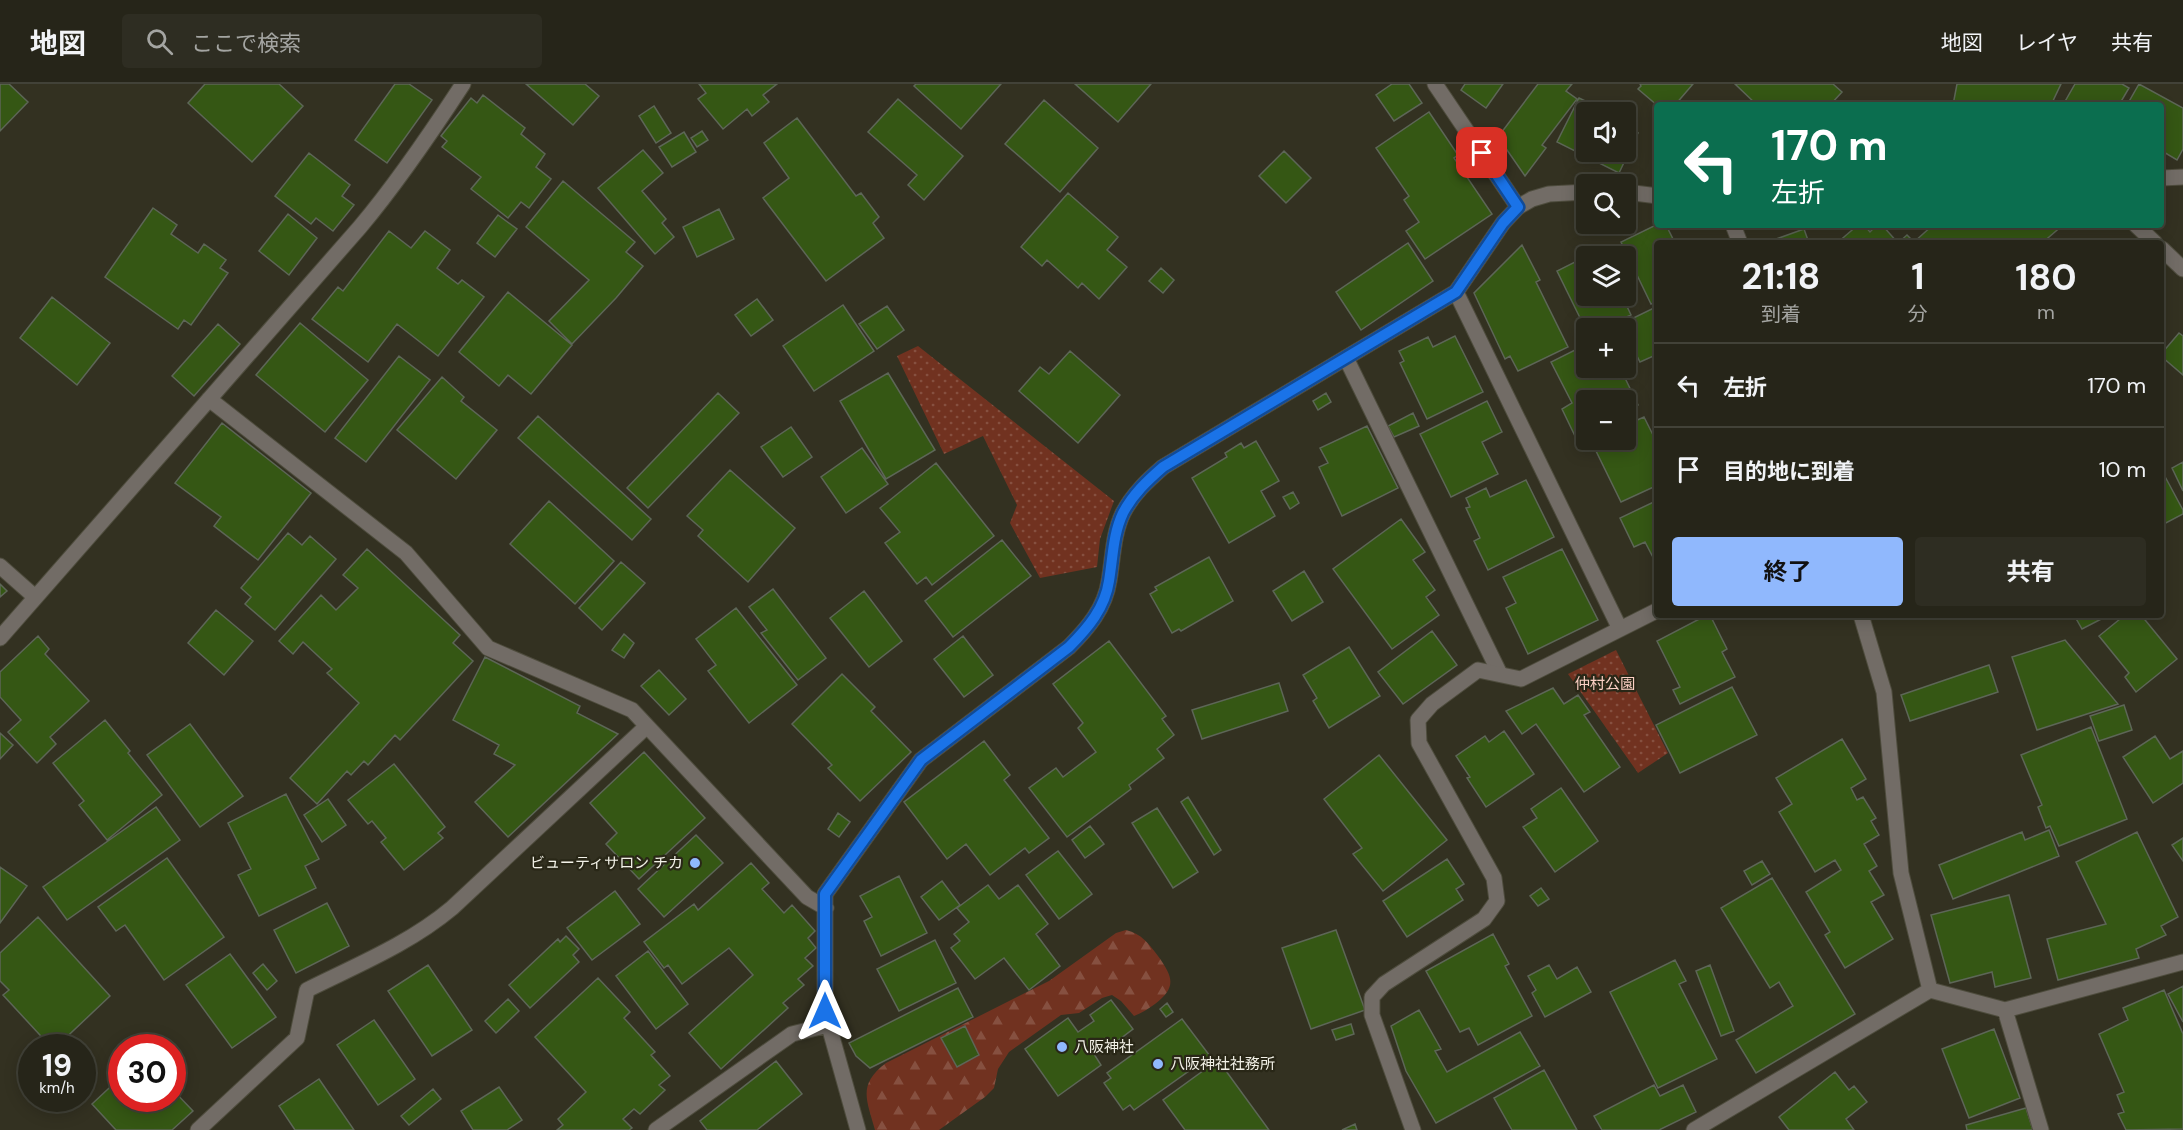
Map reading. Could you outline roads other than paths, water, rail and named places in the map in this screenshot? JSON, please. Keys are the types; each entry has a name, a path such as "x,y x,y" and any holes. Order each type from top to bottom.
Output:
{"street":[{"path":"0,638 388,194 463,84"},
{"path":"1435,84 1518,207"},
{"path":"2164,178 2183,177"},
{"path":"858,1130 825,1011 825,894 921,760 1069,647 1088,629 1101,607 1109,583 1113,542 1123,513 1140,487 1163,467 1456,292 1503,223 1518,207 1532,199 1549,194 1576,193"},
{"path":"1636,193 1654,196"},
{"path":"2139,228 2152,240"},
{"path":"2164,251 2183,269"},
{"path":"1456,292 1620,629"},
{"path":"1346,358 1500,674"},
{"path":"209,399 406,553 488,648 632,710 807,897 825,908"},
{"path":"0,566 35,597"},
{"path":"1413,1130 1372,1015 1372,997 1384,984 1484,919 1497,901 1494,878 1419,743 1418,720 1432,704 1478,670 1521,679 1654,612"},
{"path":"1862,618 1884,692 1901,873 1930,990"},
{"path":"198,1130 297,1038 307,990 402,943 428,927 452,908 647,726"},
{"path":"1694,1130 1930,990 2005,1010 2183,962"},
{"path":"2005,1010 2041,1130"},
{"path":"656,1130 792,1034 828,1025"}],"place":[{"name":"ビューティサロン チカ","path":"695,863"},
{"name":"八阪神社","path":"1062,1047"},
{"name":"八阪神社社務所","path":"1158,1064"}],"park label":[{"name":"仲村公園","path":"1605,684"}]}
